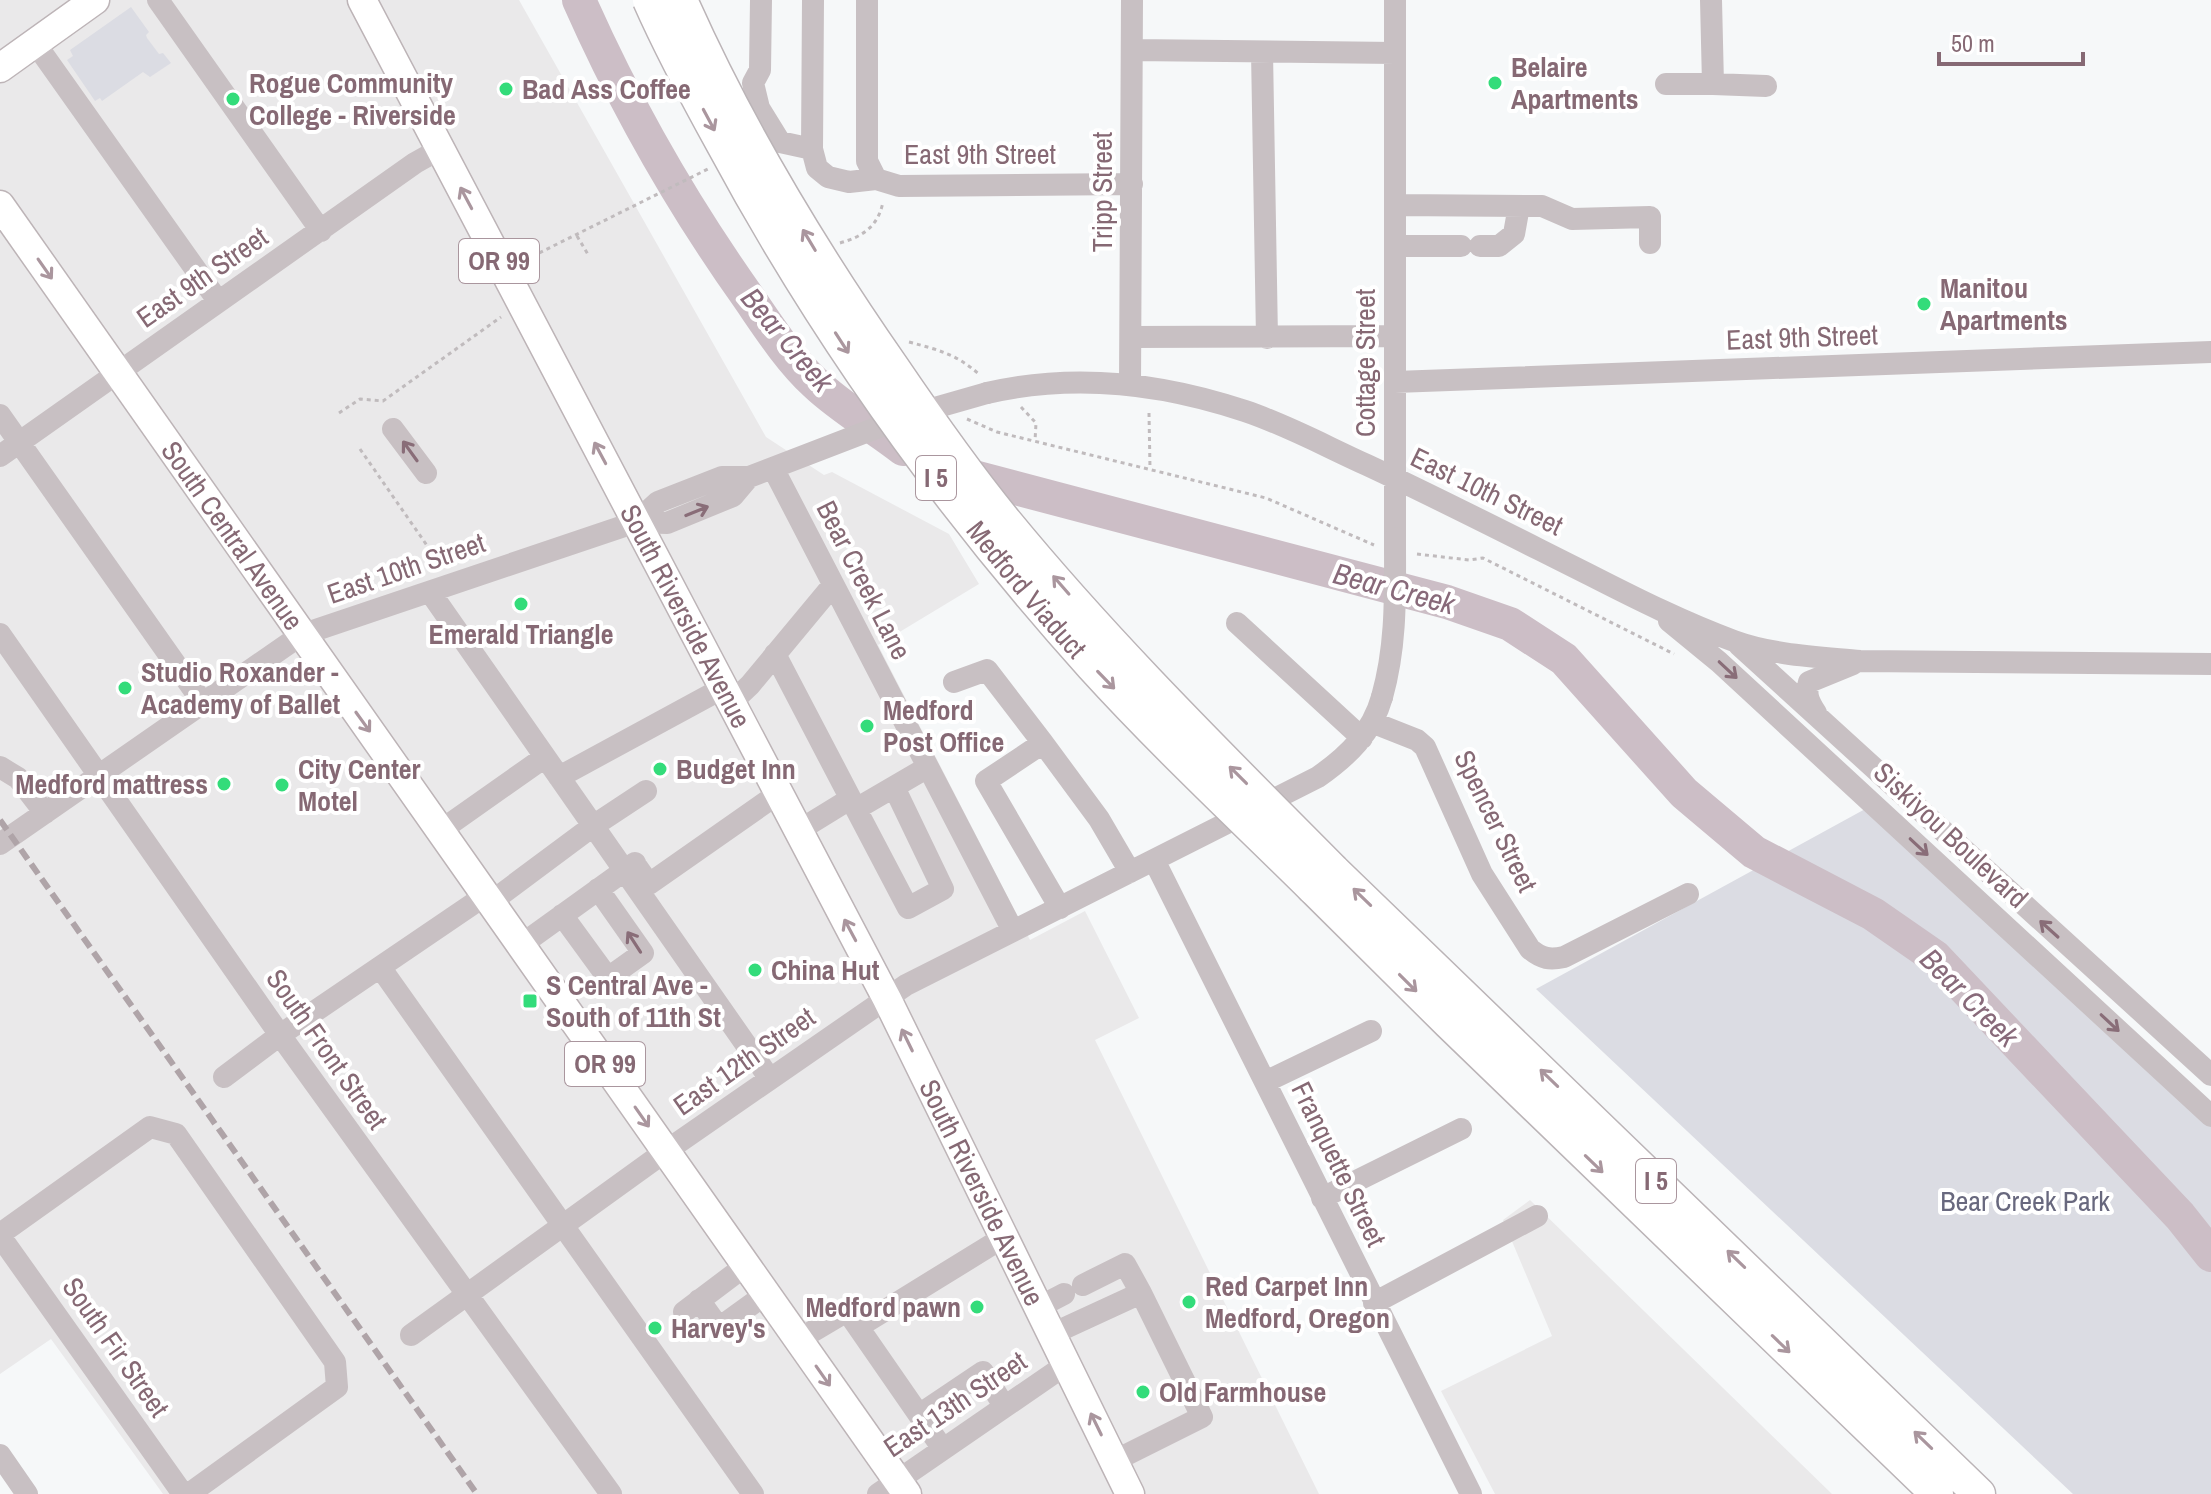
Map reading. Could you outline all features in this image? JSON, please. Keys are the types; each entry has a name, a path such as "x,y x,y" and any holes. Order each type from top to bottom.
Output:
{"highway":[{"name":"Medford Viaduct","path":"649,0 765,225 858,368 980,536 1093,667 1323,879"},
{"name":"Medford Viaduct","path":"681,0 750,136 834,283 941,439 1006,522 1114,647 1323,879"},
{"name":"I 5","path":"1323,879 1449,1023 1937,1494"},
{"name":"I 5","path":"1323,879 1979,1494"}],"main road":[{"path":"0,68 95,0"},
{"name":"South Riverside Avenue","path":"362,0 887,999 1130,1494"},
{"name":"South Central Avenue","path":"0,205 766,1294 894,1489"}],"street":[{"path":"158,0 321,231"},
{"path":"761,0 760,70 753,83 759,108 780,142 812,149 813,0"},
{"path":"867,0 867,161 881,182"},
{"name":"Tripp Street","path":"1130,385 1132,0"},
{"name":"Cottage Street","path":"1368,730 1392,664 1395,638 1395,0"},
{"path":"1711,0 1713,84"},
{"path":"35,43 218,301"},
{"path":"1132,50 1395,53"},
{"path":"1262,52 1267,338"},
{"path":"1666,84 1766,86"},
{"name":"East 9th Street","path":"0,456 415,163 440,149"},
{"name":"East 9th Street","path":"812,149 817,168 828,177 849,182 1132,184"},
{"path":"1395,205 1542,206 1572,219 1650,217 1650,243"},
{"path":"1395,246 1499,246 1514,234 1519,206"},
{"path":"1132,337 1395,336"},
{"name":"East 9th Street","path":"1395,382 2211,352"},
{"name":"East 10th Street","path":"6,840 301,635 636,522 667,523 733,496 749,477 905,417 993,392 1056,383 1130,385 1183,394 1246,411 1395,478 1646,603 1737,642 1807,656 1860,661 2211,664"},
{"path":"0,415 203,703"},
{"path":"393,429 426,473"},
{"name":"Bear Creek Lane","path":"773,468 1013,931"},
{"path":"559,777 750,685 833,585"},
{"path":"430,592 593,826 649,884 779,793"},
{"name":"Siskiyou Boulevard","path":"1646,603 1719,662 2211,1116"},
{"path":"1237,623 1368,730"},
{"name":"South Front Street","path":"0,634 280,1035 611,1494"},
{"name":"Siskiyou Boulevard","path":"1737,642 2211,1075"},
{"path":"775,654 908,908 943,889 894,787"},
{"path":"1816,714 1808,700 1809,682 1860,661"},
{"path":"954,682 987,670 1099,819 1130,872"},
{"name":"East 12th Street","path":"411,1335 666,1151 906,985 1318,777 1343,758 1368,730"},
{"name":"Spencer Street","path":"1368,730 1417,740 1425,747 1482,874 1530,949 1540,957 1552,960 1564,957 1688,894"},
{"path":"1043,743 986,781 1060,908"},
{"path":"440,831 545,757"},
{"path":"0,767 18,778 45,813"},
{"path":"798,831 894,787 928,767"},
{"path":"224,1077 380,967 646,791"},
{"path":"620,841 630,867 770,1079"},
{"name":"Franquette Street","path":"1154,860 1471,1494"},
{"path":"521,945 630,867"},
{"path":"562,915 608,978 631,962 643,953 598,889"},
{"path":"380,967 753,1494"},
{"path":"1265,1082 1371,1031"},
{"path":"0,1235 150,1127 176,1134 335,1362 337,1387 186,1494"},
{"path":"1322,1198 1461,1129"},
{"path":"1374,1303 1537,1216"},
{"name":"South Fir Street","path":"0,1235 186,1494"},
{"path":"858,1327 1004,1237"},
{"path":"1039,1307 1125,1264 1202,1417 1114,1461"},
{"path":"745,1266 691,1306 719,1328 766,1294"},
{"path":"1052,1334 1141,1293"},
{"path":"798,1340 847,1311 943,1449"},
{"name":"East 13th Street","path":"894,1489 943,1449 1067,1364"},
{"path":"919,1415 983,1372 1004,1406"},
{"path":"0,1455 27,1494"}],"path":[{"path":"504,270 720,163"},
{"path":"831,246 853,240 871,228 880,217 881,182"},
{"path":"577,236 589,256"},
{"path":"339,413 360,399 383,401 501,317"},
{"path":"897,339 958,357 993,392 1030,414 1036,423 1035,441"},
{"path":"1149,413 1150,468"},
{"path":"360,449 435,557"}],"shaded area":[{"path":"0,0 519,0 766,437 824,475 832,472 949,534 979,584 878,645 1030,940 1085,911 1139,1018 1095,1040 1319,1494 163,1494 51,1339 0,1374"},
{"path":"1530,1200 1832,1494 1495,1494 1441,1391 1552,1336 1503,1220"}],"green space":[{"path":"131,7 149,32 147,38 159,54 163,53 171,63 150,77 143,72 102,101 100,98 95,101 67,60 73,56 70,50"},
{"name":"Bear Creek Park","path":"1867,808 2211,1126 2211,1494 2073,1494 1536,989"}],"waterway":[{"name":"Bear Creek","path":"579,0 656,153 700,226 771,331 796,364 825,392 903,449"},
{"name":"Bear Creek","path":"951,471 1447,602 1510,624 1564,659 1684,793 1754,852 1873,914 1935,957 2180,1216 2211,1255"}],"railway":[{"path":"0,820 477,1494"}],"place":[{"name":"Belaire Apartments","path":"1495,83"},
{"name":"Bad Ass Coffee","path":"506,89"},
{"name":"Rogue Community College - Riverside","path":"233,99"},
{"name":"Manitou Apartments","path":"1924,304"},
{"name":"Emerald Triangle","path":"521,604"},
{"name":"Studio Roxander - Academy of Ballet","path":"125,688"},
{"name":"Medford Post Office","path":"867,726"},
{"name":"Budget Inn","path":"660,769"},
{"name":"Medford mattress","path":"224,784"},
{"name":"City Center Motel","path":"282,785"},
{"name":"China Hut","path":"755,970"},
{"name":"S Central Ave - South of 11th St","path":"530,1001"},
{"name":"Red Carpet Inn Medford, Oregon","path":"1189,1302"},
{"name":"Medford pawn","path":"977,1307"},
{"name":"Harvey's","path":"655,1328"},
{"name":"Old Farmhouse","path":"1143,1392"}]}
